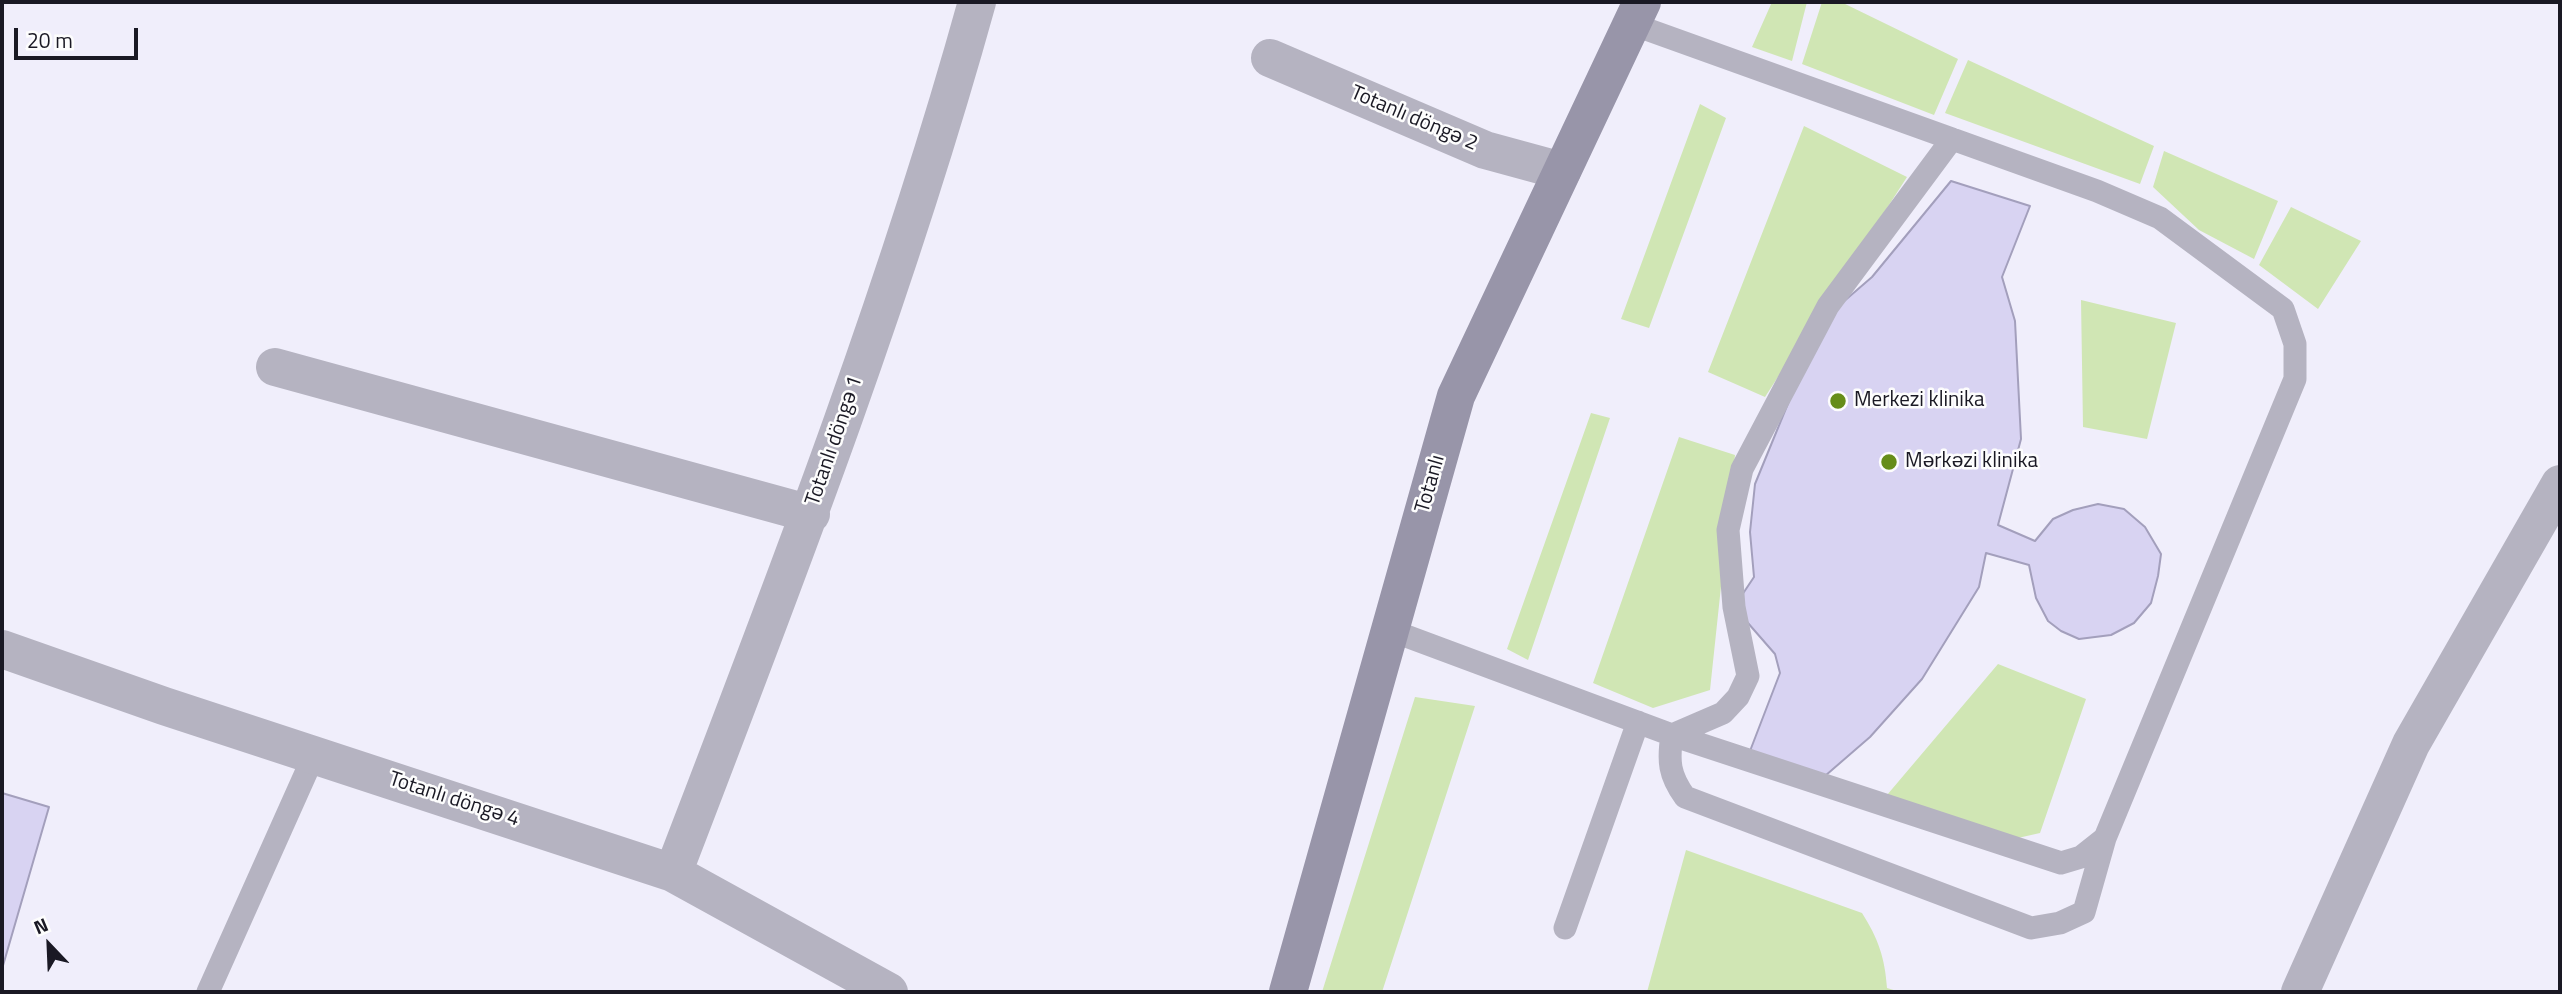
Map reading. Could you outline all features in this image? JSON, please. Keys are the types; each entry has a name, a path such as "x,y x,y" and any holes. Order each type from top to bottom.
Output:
{"main road":[{"name":"Totanlı","path":"1288,992 1456,396 1637,13"}],"street":[{"name":"Totanlı döngə 1","path":"673,873 811,514 946,116 977,2"},
{"name":"Totanlı döngə 2","path":"1270,58 1485,150 1562,171"},
{"path":"275,367 811,514"},
{"path":"2300,992 2410,744 2560,484"},
{"name":"Totanlı döngə 4","path":"2,649 673,873 889,992"}],"lane":[{"path":"1637,13 1952,139 2097,191 2160,218 2283,309 2295,344 2295,379 2105,838 2084,912 2060,923 2031,928 1685,797 1672,778 1668,759 1672,735"},
{"path":"1672,735 1723,713 1738,697 1748,676 1734,607 1728,530 1742,469 1828,306 1952,139"},
{"path":"1390,630 1672,735 2061,863 2081,857 2105,838"},
{"path":"1566,928 1638,722"},
{"path":"208,992 314,755"}],"green space":[{"path":"1772,2 1807,2 1792,61 1752,47"},
{"path":"1822,2 1841,2 1958,59 1934,115 1802,64"},
{"path":"1968,60 2154,146 2140,184 1945,113"},
{"path":"1700,104 1726,118 1649,328 1621,319"},
{"path":"1804,126 1907,177 1765,397 1708,372"},
{"path":"2164,151 2278,201 2254,259 2199,230 2153,187"},
{"path":"2291,207 2361,241 2318,309 2259,265"},
{"path":"2081,300 2176,323 2147,439 2083,427"},
{"path":"1591,413 1610,418 1528,660 1507,649"},
{"path":"1679,437 1735,455 1710,690 1653,708 1593,683"},
{"path":"1998,664 2086,699 2040,833 2009,840 1887,795"},
{"path":"1415,697 1475,706 1382,992 1322,992"},
{"path":"1686,850 1862,913 1880,949 1887,988 1900,992 1647,992"}],"building":[{"name":"Mərkəzi klinika","path":"1951,181 2030,206 2002,277 2015,321 2021,439 1998,525 2035,541 2053,519 2073,510 2098,504 2124,509 2145,527 2161,554 2158,576 2151,603 2134,623 2111,635 2079,639 2061,631 2048,621 2036,598 2029,565 1986,553 1979,587 1922,679 1870,737 1818,782 1750,751 1780,673 1775,654 1734,607 1754,577 1750,532 1755,484 1789,401 1835,309 1872,277"},
{"path":"2,793 49,807 2,969"}],"place":[{"name":"Merkezi klinika","path":"1838,401"},
{"name":"Mərkəzi klinika","path":"1889,462"}]}
